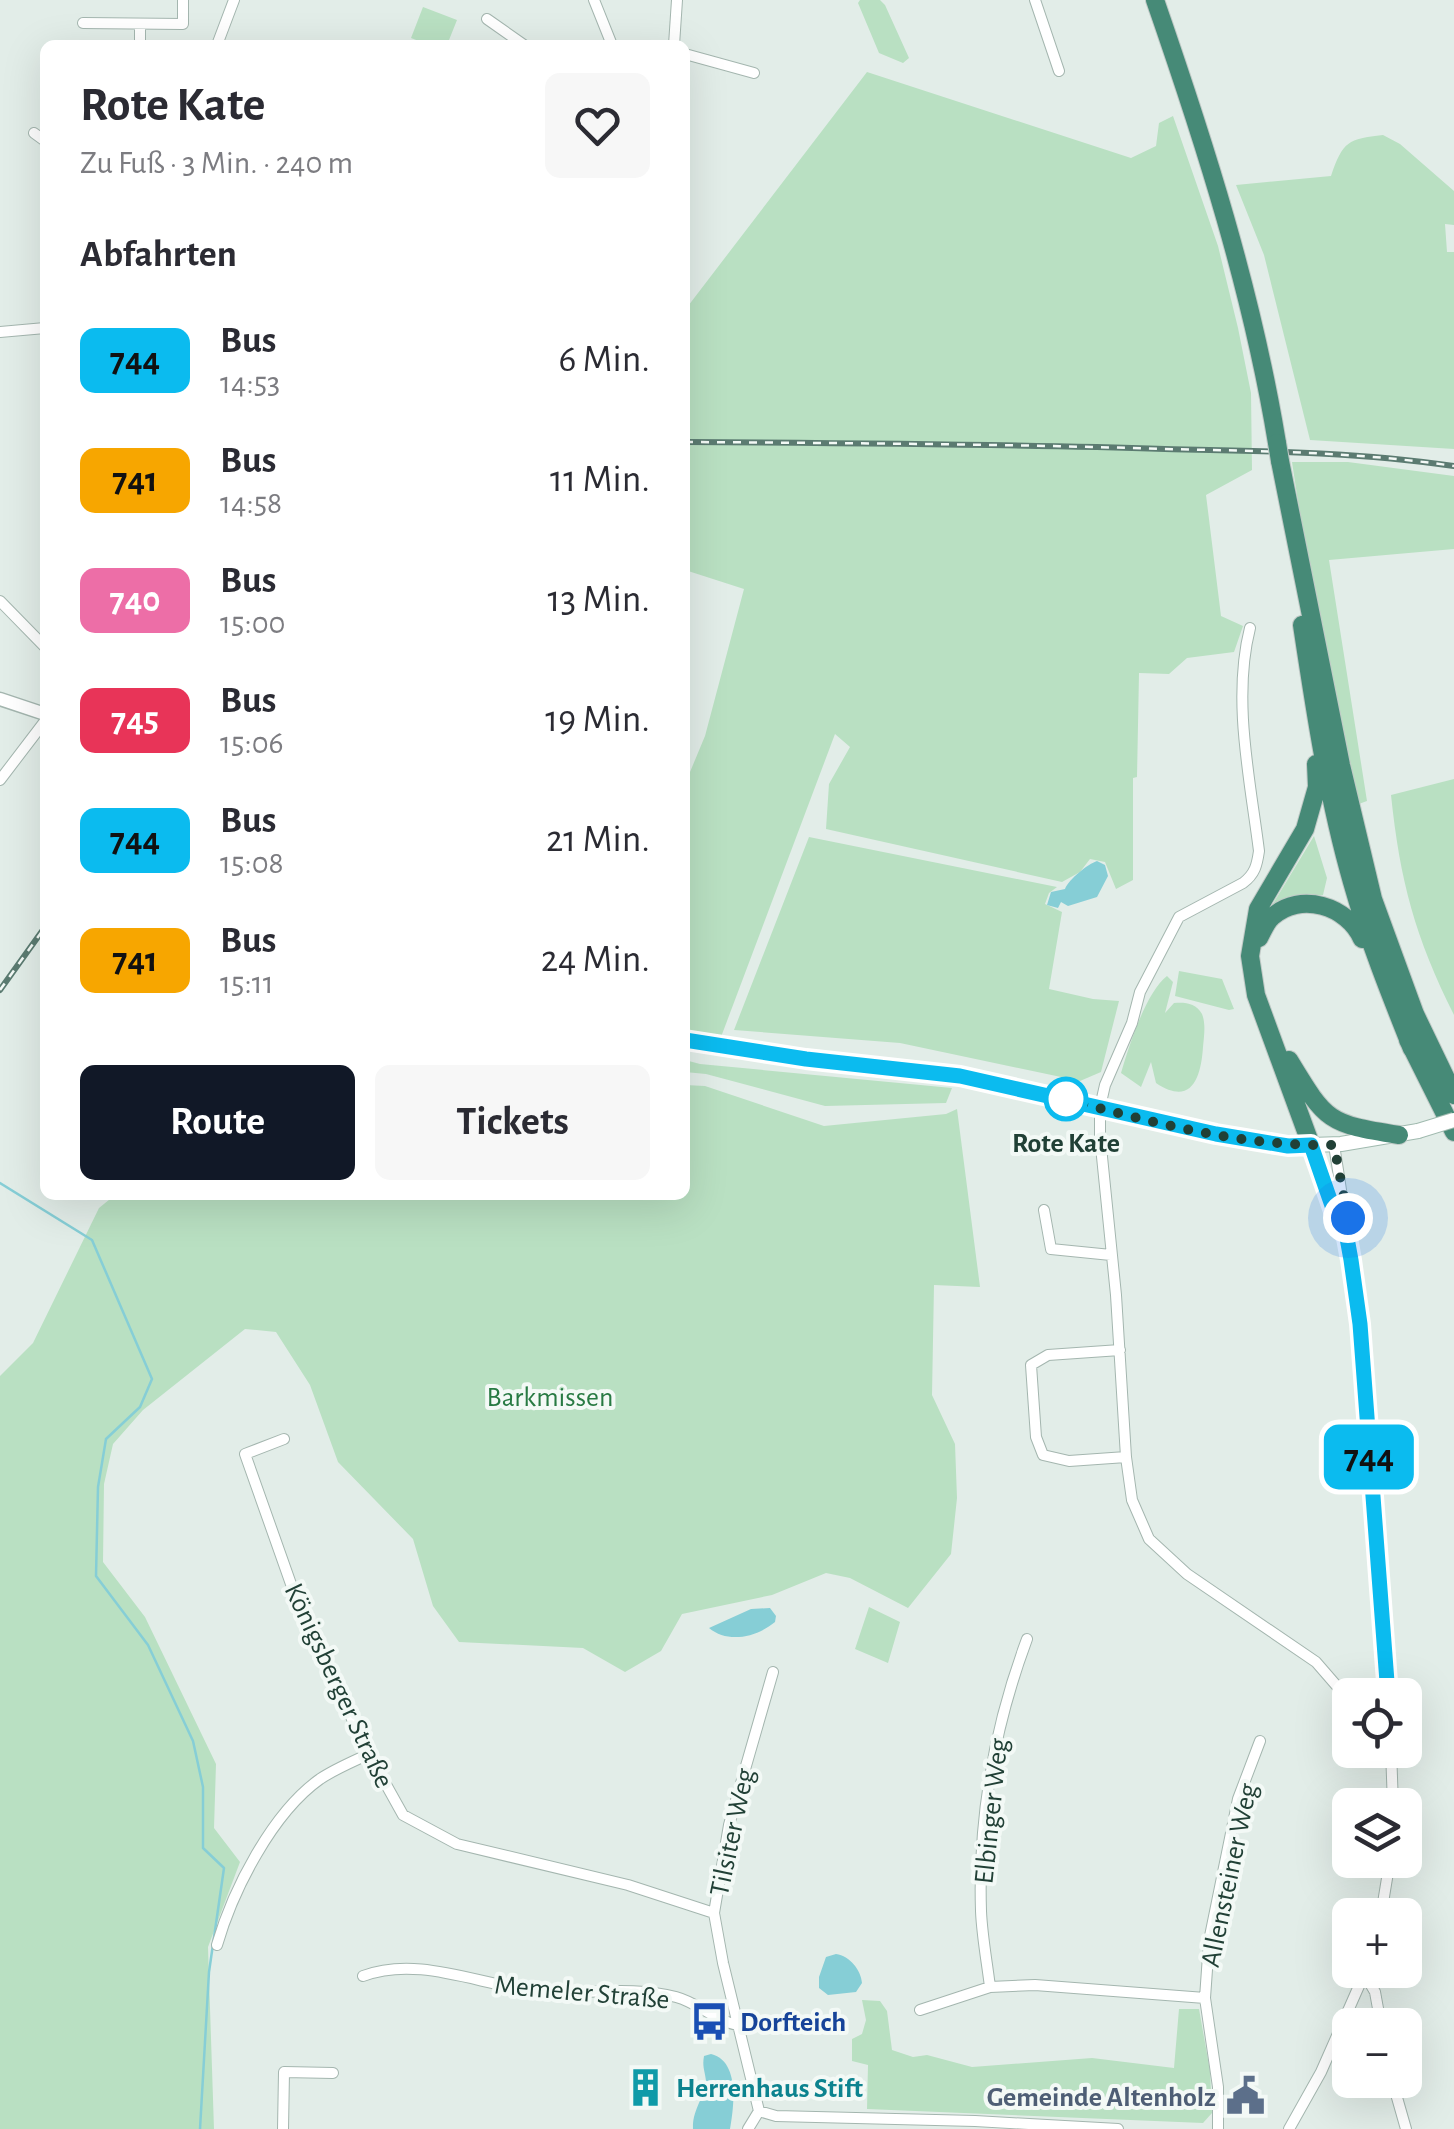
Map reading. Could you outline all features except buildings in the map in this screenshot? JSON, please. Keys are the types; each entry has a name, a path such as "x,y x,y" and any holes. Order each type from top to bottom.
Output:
{"highway":[{"path":"1155,0 1233,244 1257,339 1368,884 1415,1014 1454,1095"},
{"path":"1279,452 1316,718 1351,879 1372,948 1412,1049"},
{"path":"1311,1145 1256,996 1250,956 1258,910 1305,829 1317,787 1316,718"},
{"path":"1250,956 1269,918 1284,908 1305,904 1345,914 1358,930 1454,1132"},
{"path":"1268,1026 1317,1108 1338,1122 1409,1133"},
{"path":"1311,1145 1318,1124 1317,1108"}],"main road":[{"path":"1311,1145 1409,1133 1454,1120"}],"street":[{"path":"83,23 183,24 183,0"},
{"path":"220,40 234,0"},
{"path":"594,0 610,40"},
{"path":"674,40 676,0"},
{"path":"1035,0 1058,71"},
{"path":"486,19 517,40"},
{"path":"140,24 140,40"},
{"path":"690,55 754,73"},
{"path":"34,133 40,137"},
{"path":"0,332 40,328"},
{"path":"0,601 40,642"},
{"path":"1250,628 1242,658 1244,724 1259,851 1256,866 1252,876 1243,882 1179,917 1140,992 1132,1023 1105,1085 1100,1137 1132,1500 1149,1539 1187,1574 1316,1662 1332,1680"},
{"path":"0,698 40,715"},
{"path":"0,780 40,724"},
{"path":"690,1041 960,1076 1216,1134 1288,1146 1311,1145 1347,1238"},
{"path":"1334,1145 1348,1218 1347,1238 1360,1324 1387,1678"},
{"path":"1044,1210 1051,1249 1111,1255"},
{"path":"1120,1350 1048,1355 1031,1365 1036,1437 1043,1455 1069,1461 1126,1457"},
{"name":"Königsberger Straße","path":"284,1439 245,1454 303,1618 403,1815 457,1844 628,1885 714,1913"},
{"name":"Elbinger Weg","path":"990,1988 981,1917 984,1825 997,1735 1028,1639"},
{"name":"Tilsiter Weg","path":"758,2111 714,1913 729,1824 773,1672"},
{"name":"Allensteiner Weg","path":"1218,2129 1218,2087 1205,1998 1209,1941 1238,1799 1260,1740"},
{"path":"217,1945 250,1864 283,1818 318,1781 369,1754"},
{"name":"Memeler Straße","path":"363,1976 386,1968 438,1972 544,1992 645,1992 700,2004 727,2024 738,2026"},
{"path":"920,2010 990,1988 1048,1985 1205,1998"},
{"path":"1289,2129 1321,2072 1359,1988"},
{"path":"283,2129 284,2072 332,2073"},
{"path":"1397,2098 1406,2129"},
{"path":"748,2129 758,2111 776,2116 1118,2129"}],"green space":[{"path":"860,0 880,0 885,5 909,58 903,63 879,53"},
{"path":"423,7 457,20 449,40 411,38"},
{"path":"867,72 1131,158 1156,146 1159,123 1173,116 1218,246 1251,393 1252,470 1206,495 1221,616 1243,626 1234,652 1187,658 1169,674 1139,673 1133,880 1116,889 1105,862 1090,859 1080,872 1062,882 826,829 829,784 850,747 835,734 721,1037 690,1031 690,772 705,736 744,589 690,572 690,303"},
{"path":"1383,135 1400,144 1454,191 1454,225 1445,224 1447,252 1454,252 1454,449 1310,440 1264,255 1236,185 1331,176 1348,144"},
{"path":"1292,462 1348,462 1454,476 1454,549 1329,560 1367,801 1356,805 1307,561"},
{"path":"1454,779 1454,1015 1411,908 1391,795"},
{"path":"1314,836 1327,878 1323,895 1297,895 1271,907"},
{"path":"809,837 1057,887 1049,893 1045,904 1062,912 1049,989 1119,1001 1101,1072 1080,1081 900,1043 734,1030"},
{"path":"1179,971 1222,979 1234,1009 1175,996"},
{"path":"1167,976 1173,982 1165,1013 1174,1003 1186,1003 1200,1010 1204,1022 1197,1078 1186,1090 1178,1092 1156,1083 1151,1062 1141,1087 1121,1073 1145,1007"},
{"path":"690,1061 952,1088 946,1103 825,1106 690,1072"},
{"name":"Barkmissen","path":"690,1085 705,1086 824,1126 946,1114 957,1109 980,1287 934,1285 932,1395 955,1444 957,1498 951,1554 908,1608 850,1578 826,1573 772,1595 682,1614 661,1651 625,1672 583,1648 459,1642 433,1606 413,1539 338,1462 310,1385 276,1332 245,1329 143,1410 113,1444 104,1484 103,1562 145,1617 216,1764 214,1828 240,1862 208,1947 214,2129 0,2129 0,1376 33,1343 99,1208 109,1200 690,1200"},
{"path":"869,1607 900,1622 888,1663 855,1649"},
{"path":"862,2000 880,2001 887,2011 892,2050 972,2067 1092,2058 1174,2068 1179,2009 1199,2009 1210,2071 1212,2113 1203,2123 867,2109 868,2065 852,2061 852,2039 862,2034 866,2020"}],"water":[{"path":"1097,861 1105,865 1108,876 1097,897 1068,906 1061,902 1058,908 1047,905 1051,892 1065,889 1079,872"},
{"path":"770,1608 775,1622 751,1635 725,1636 709,1628 751,1609"},
{"path":"836,1954 854,1964 859,1973 862,1983 856,1992 828,1995 819,1988 826,1957"},
{"path":"711,2054 727,2065 731,2075 730,2129 693,2129 706,2081 704,2056"}],"waterway":[{"path":"0,1183 92,1240 152,1379 140,1407 106,1439 98,1487 96,1576 148,1645 193,1741 203,1787 203,1848 224,1868 209,1972 200,2129"}],"railway":[{"path":"690,442 1274,452 1454,466"},
{"path":"0,990 40,934"}],"bus line":[{"name":"744","path":"690,1041 960,1076 1216,1134 1288,1146 1311,1145 1347,1238 1351,1260 1360,1324 1387,1678"}],"place":[{"name":"Rote Kate","path":"1066,1099"},
{"name":"Dorfteich","path":"710,2021"},
{"name":"Herrenhaus Stift","path":"646,2087"},
{"name":"Gemeinde Altenholz","path":"1246,2096"}],"route":[{"path":"1066,1099 1216,1134 1288,1146 1334,1145 1348,1218"}]}
